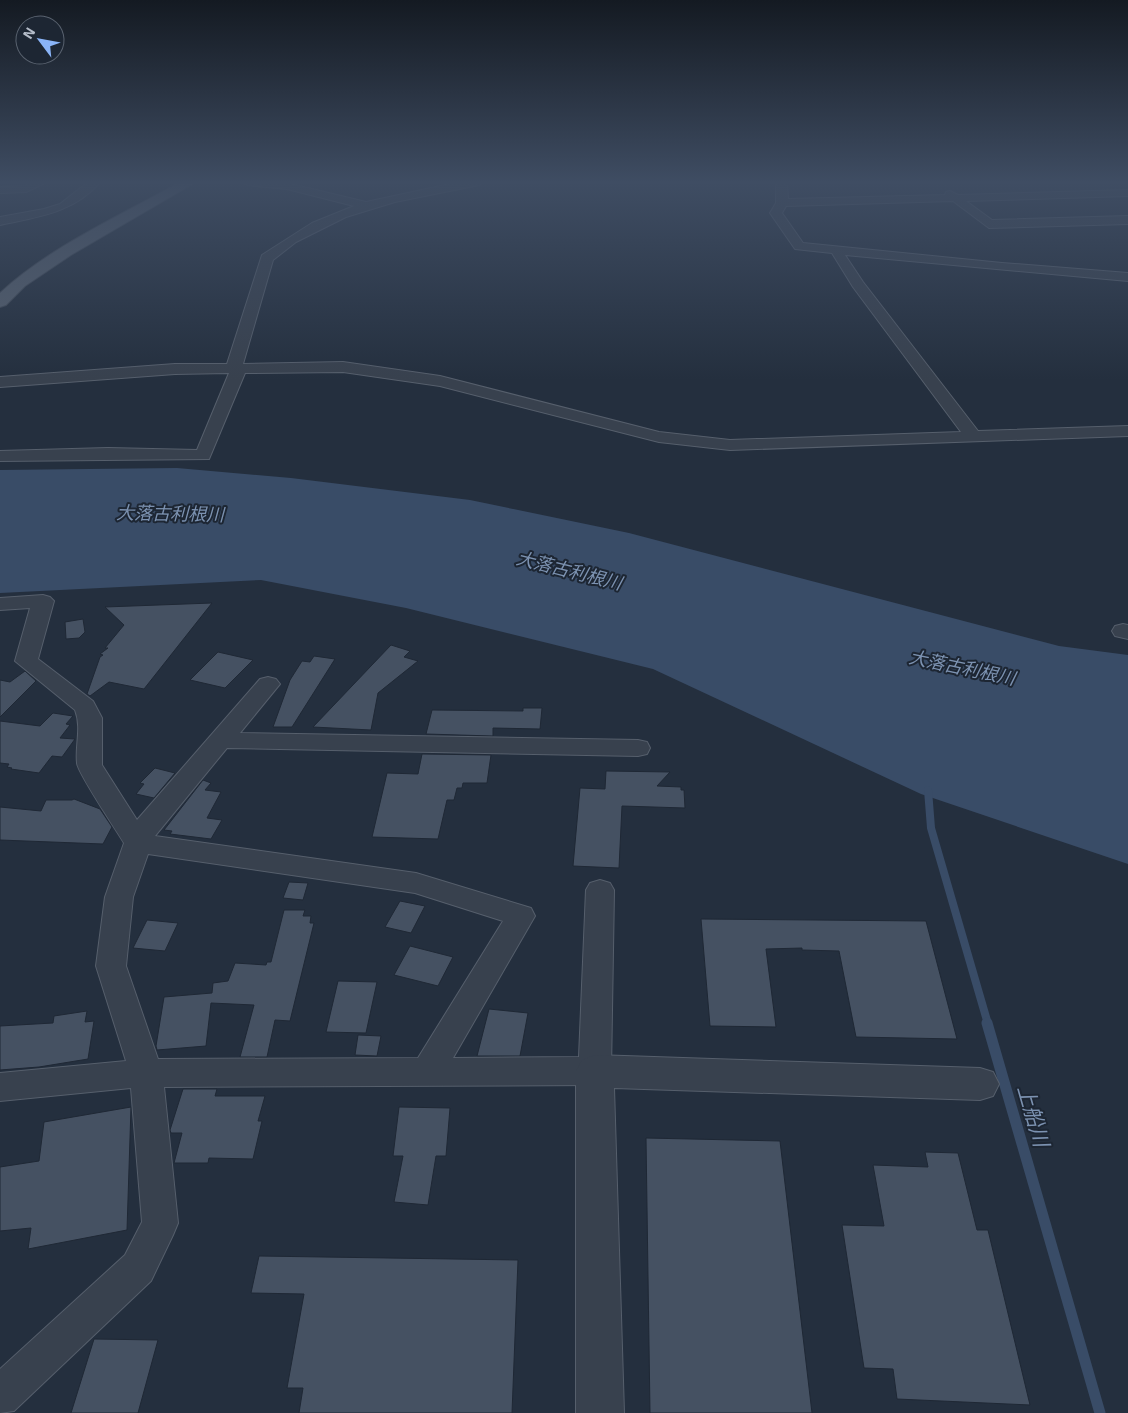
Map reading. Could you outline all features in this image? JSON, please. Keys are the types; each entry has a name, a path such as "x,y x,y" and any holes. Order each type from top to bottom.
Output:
{"main road":[{"path":"0,302 20,283 73,248"}],"street":[{"path":"0,456 203,455 235,369 267,258 279,248"},
{"path":"816,248 1002,267 1128,277"},
{"path":"836,250 858,284 973,436"},
{"path":"0,382 136,374 175,369 343,367 440,381 659,437 701,444 730,445 1128,431"},
{"path":"0,604 43,601 26,661 85,706 91,726 89,765 138,843 416,883 521,916 427,1072"},
{"path":"0,1397 26,1370 138,1268 160,1223 146,1073 111,966 119,897 138,843 146,827 268,684"},
{"path":"220,740 638,748"},
{"path":"600,890 595,1071 600,1413"},
{"path":"0,1087 146,1073 595,1071 980,1084"}],"water":[{"name":"大落古利根川","path":"177,468 291,478 470,500 629,533 1059,646 1128,655 1128,864 921,794 653,669 406,608 261,580 0,593 0,470"}],"building":[{"path":"212,603 144,689 109,682 90,696 87,694 100,657 103,655 100,654 108,648 105,648 124,625 105,607"},
{"path":"83,619 85,632 79,638 66,639 65,622"},
{"path":"391,645 410,651 404,657 418,661 378,693 371,730 313,727"},
{"path":"218,652 253,660 225,688 190,680"},
{"path":"314,656 335,659 292,727 273,727 290,680 302,661 310,662"},
{"path":"25,671 36,681 0,717 0,680 10,682"},
{"path":"523,708 542,708 540,729 493,728 493,736 426,734 432,710 523,711"},
{"path":"53,713 73,716 66,724 70,725 60,738 75,739 62,757 52,756 39,773 11,769 7,767 9,764 0,763 0,721 40,726"},
{"path":"422,754 491,755 487,783 463,783 462,788 457,788 454,800 447,800 438,839 372,837 387,773 418,774"},
{"path":"155,768 175,773 154,798 136,794 144,784 140,783"},
{"path":"606,771 670,772 657,786 681,787 681,790 684,790 685,808 622,806 619,868 573,866 580,788 605,789"},
{"path":"203,780 211,783 205,790 221,792 207,818 222,820 211,839 170,834 172,831 164,830"},
{"path":"74,799 100,809 112,827 103,844 0,840 0,807 41,811 46,800"},
{"path":"289,882 308,883 303,900 283,898"},
{"path":"400,901 425,906 411,933 385,927"},
{"path":"284,910 305,910 303,916 311,916 310,923 314,923 290,1021 275,1020 267,1057 240,1057 254,1005 211,1003 206,1046 157,1050 156,1046 164,997 212,993 213,983 228,981 235,963 266,965 267,962 271,962"},
{"path":"701,919 926,921 957,1039 856,1037 839,951 802,950 802,948 766,949 776,1027 710,1026"},
{"path":"147,920 178,923 165,951 133,948"},
{"path":"410,946 453,957 438,986 394,975"},
{"path":"338,981 377,982 366,1033 326,1032"},
{"path":"489,1009 528,1013 520,1056 477,1056"},
{"path":"87,1011 85,1022 94,1021 88,1059 39,1067 0,1070 0,1026 53,1023 54,1016"},
{"path":"358,1035 381,1036 377,1056 355,1055"},
{"path":"183,1089 217,1089 215,1096 265,1096 258,1121 262,1121 253,1159 209,1158 208,1163 174,1163 182,1133 171,1133 170,1130"},
{"path":"131,1107 127,1230 28,1249 31,1228 0,1231 0,1167 39,1161 44,1122"},
{"path":"399,1107 450,1108 446,1156 436,1156 428,1205 394,1202 403,1156 393,1156"},
{"path":"646,1138 780,1141 812,1413 650,1413"},
{"path":"925,1152 958,1153 977,1230 988,1230 1030,1405 897,1399 893,1369 864,1368 842,1225 884,1226 873,1165 928,1167"},
{"path":"259,1256 518,1260 512,1413 299,1413 303,1388 287,1388 304,1294 251,1293"},
{"path":"94,1339 158,1340 138,1413 71,1413"}],"waterway":[{"name":"上船川","path":"928,790 931,828 988,1024"},
{"name":"上船川","path":"987,1023 1100,1413"}]}
